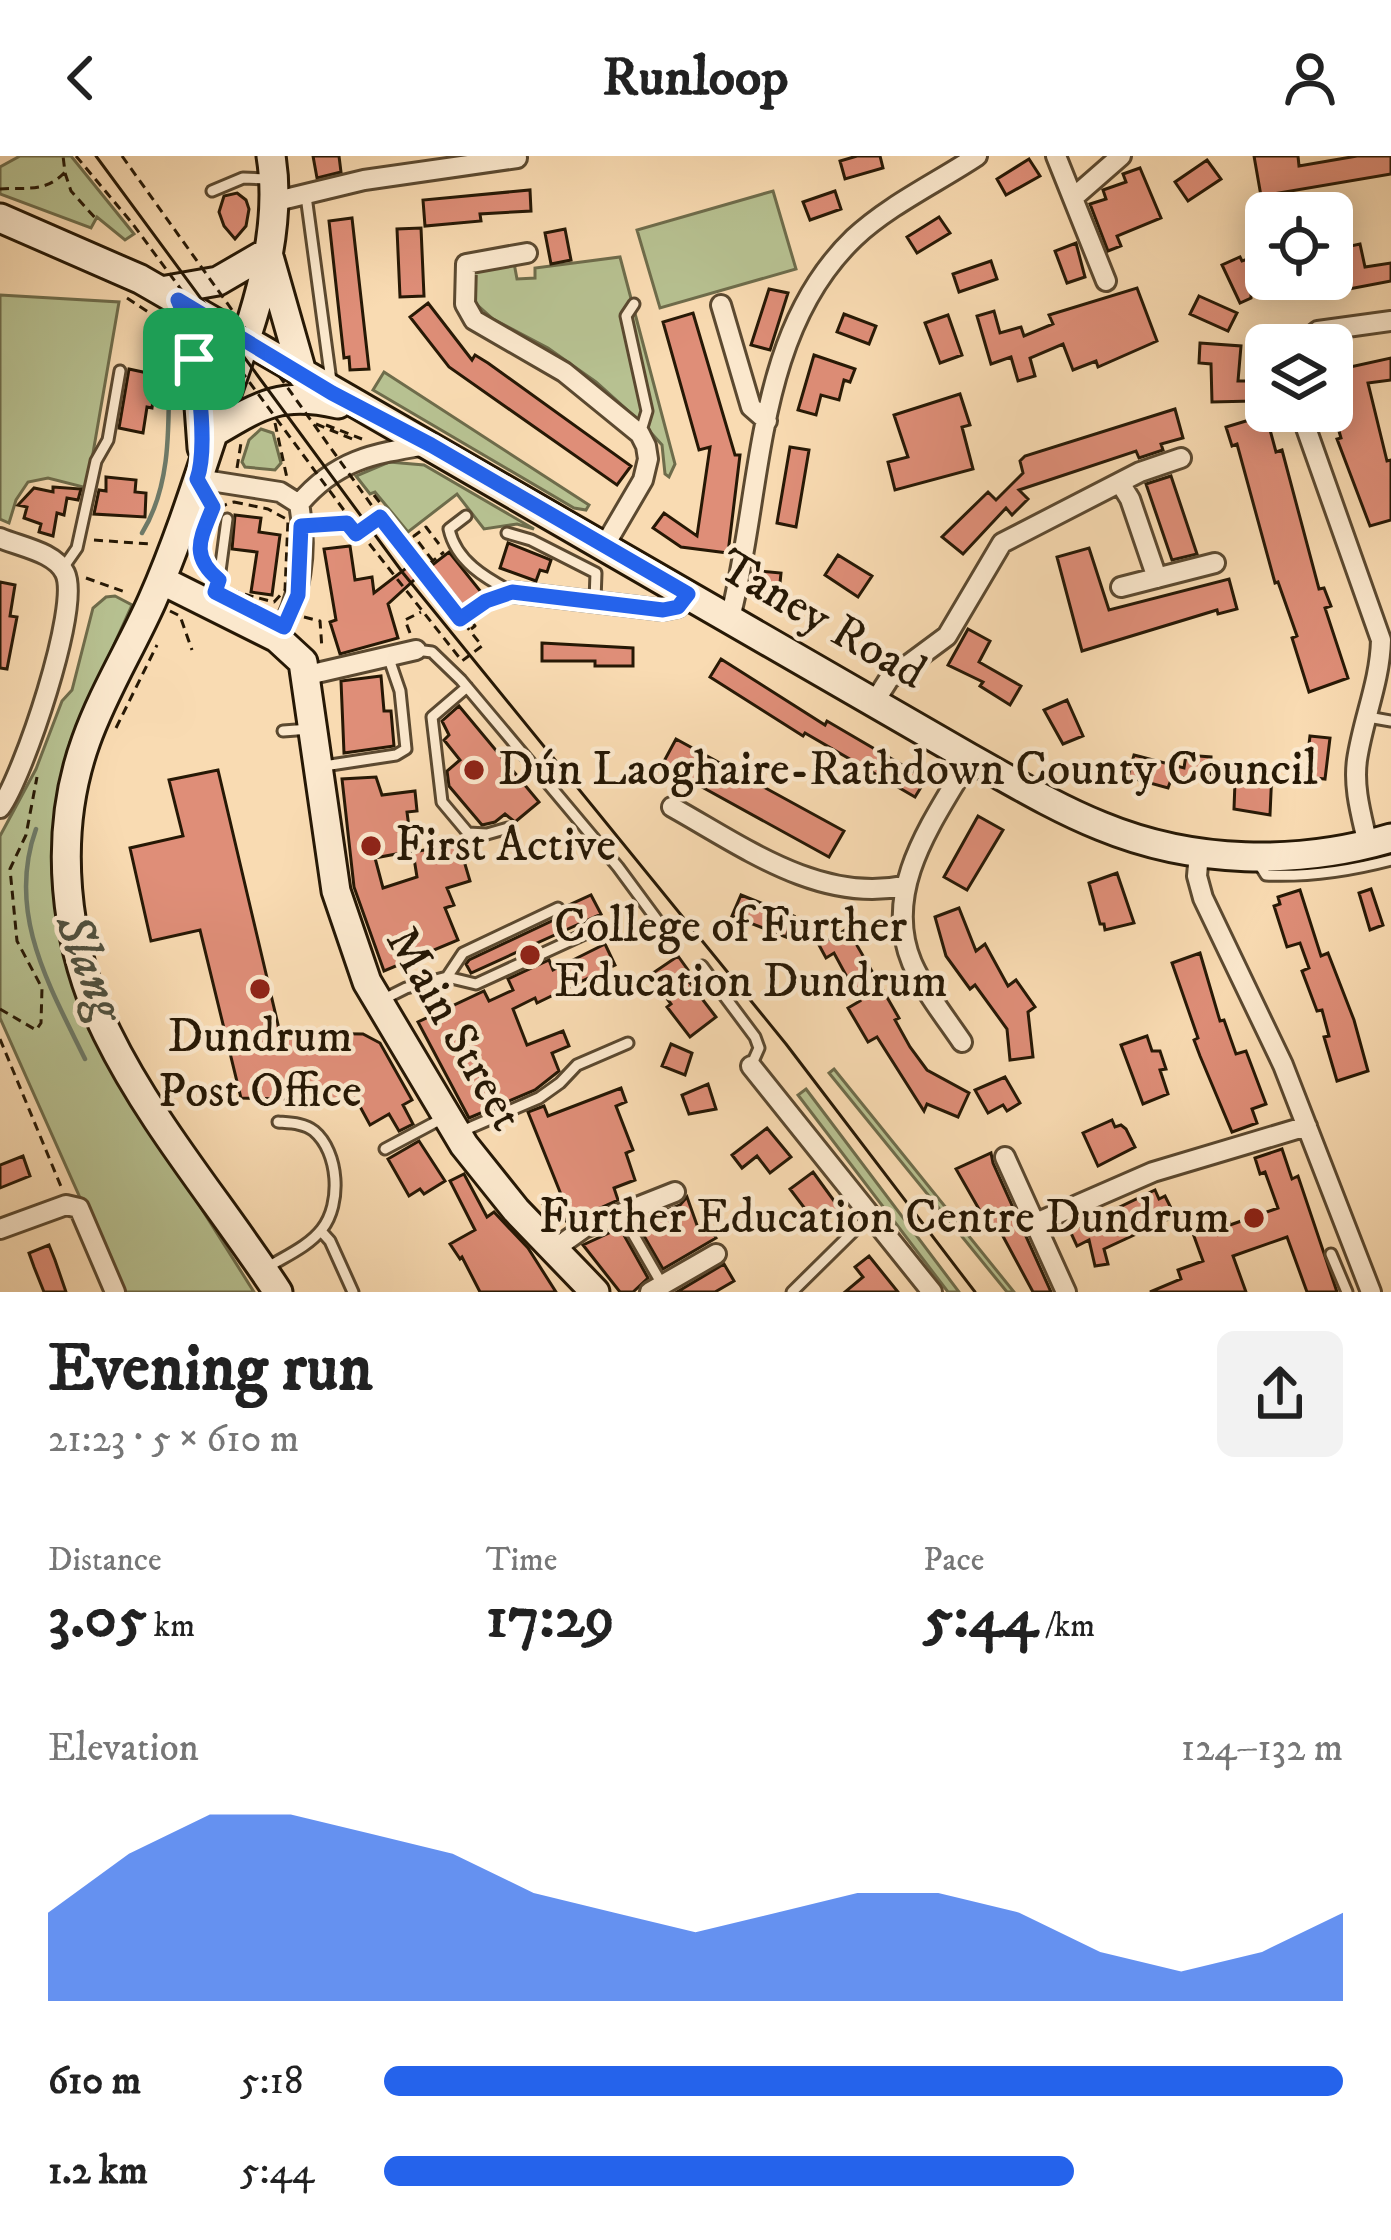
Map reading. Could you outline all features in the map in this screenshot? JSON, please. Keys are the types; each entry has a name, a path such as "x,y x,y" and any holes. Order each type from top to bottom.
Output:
{"main road":[{"path":"220,448 268,252 273,179"},
{"name":"Taney Road","path":"0,218 90,254 170,296 970,758 1100,826 1199,853 1255,857 1386,845"},
{"path":"220,448 194,351 170,296 218,281 268,252"},
{"path":"268,252 303,376"},
{"path":"270,1281 115,1049 96,1008 72,926 68,838 86,739 148,592 220,448 252,409 280,399 331,402 374,414"},
{"path":"148,592 214,592 299,657 308,675"},
{"name":"Main Street","path":"308,675 336,891 349,938 377,1003 450,1125 586,1286"}],"street":[{"path":"730,618 760,440 808,298 858,234 977,156"},
{"path":"1056,156 1106,281"},
{"path":"1073,199 1121,156"},
{"path":"273,179 305,196 364,180 517,158"},
{"path":"527,254 466,264 465,304 474,320 564,372 640,434 648,459 644,480 605,545"},
{"path":"722,305 751,407 767,421"},
{"path":"1353,326 1391,321"},
{"path":"1307,432 1381,640 1356,780 1386,845"},
{"path":"277,638 298,595 299,504 325,476 382,450 431,445"},
{"path":"220,448 299,504"},
{"path":"874,701 889,679 947,636 1002,543 1140,472 1181,458"},
{"path":"1120,483 1157,578"},
{"path":"0,538 54,560 63,568 70,589 47,690 0,808"},
{"path":"1121,586 1215,563"},
{"path":"512,592 671,610 688,594"},
{"path":"308,675 414,645"},
{"path":"962,1042 912,963 903,927 903,886 970,758"},
{"path":"672,807 805,877 865,891 903,886"},
{"path":"1199,853 1196,876 1203,898 1257,1006 1307,1126 1360,1291"},
{"path":"751,1066 932,1292"},
{"path":"1036,1222 1153,1172 1307,1126"},
{"path":"1005,1157 1066,1292"},
{"path":"553,1250 573,1234 675,1192"},
{"path":"0,1229 66,1205 79,1208 115,1292"},
{"path":"660,1290 716,1254"}],"lane":[{"path":"212,191 243,178 273,179"},
{"path":"305,196 332,393"},
{"path":"634,304 626,316 647,411 640,434"},
{"path":"63,568 79,539 97,461 108,440 120,371"},
{"path":"466,517 449,529 454,545 476,572 512,592"},
{"path":"214,592 227,519"},
{"path":"507,533 532,540 596,573 595,601"},
{"path":"414,645 440,658 466,687 618,867 660,925 658,933"},
{"path":"319,766 396,755 406,749 400,691 388,656"},
{"path":"466,687 432,717 442,802 468,832 487,834 508,828"},
{"path":"1368,717 1391,721"},
{"path":"283,731 315,729"},
{"path":"377,1003 406,988 447,977 463,952 558,908"},
{"path":"447,977 460,984 476,984 587,933"},
{"path":"702,966 755,1037 759,1048 751,1066"},
{"path":"385,1150 539,1098 577,1065 628,1043"},
{"path":"270,1281 321,1231 335,1189 327,1152 310,1128 278,1122"},
{"path":"621,1213 660,1290"},
{"path":"792,1292 870,1215"},
{"path":"321,1231 353,1292"},
{"path":"1331,1254 1360,1291"}],"path":[{"path":"63,156 71,191 97,220"},
{"path":"76,156 132,223 462,662 482,646 380,517 122,156"},
{"path":"0,189 38,190 65,172"},
{"path":"284,412 272,417 262,419 284,412"},
{"path":"354,449 364,444 294,413 399,450"},
{"path":"272,417 287,479 299,482"},
{"path":"220,448 245,473"},
{"path":"214,592 198,548 213,507 220,448"},
{"path":"310,476 341,455"},
{"path":"374,495 470,617 475,626 469,631"},
{"path":"222,505 252,505 286,517 285,590 274,602 214,592 202,573 201,556 222,505"},
{"path":"301,526 347,523 356,534 388,512"},
{"path":"412,538 426,527 445,552 430,563"},
{"path":"79,539 149,544"},
{"path":"63,568 148,592 157,623 156,650 108,745"},
{"path":"414,645 405,620 422,612"},
{"path":"180,616 192,650"},
{"path":"460,619 470,617"},
{"path":"0,1009 36,1030 41,1023 42,988 17,941 11,900 10,869 26,836 38,783 36,769 24,757"},
{"path":"0,1039 63,1190 79,1208"}],"green space":[{"path":"20,156 71,156 134,234 125,240 97,217 91,228 0,194 0,167"},
{"path":"773,191 796,269 660,308 637,230"},
{"path":"620,257 675,464 669,477 662,445 644,425 596,382 548,348 493,319 474,302 471,270 514,263 517,279 535,278 535,268"},
{"path":"0,295 119,302 87,488 48,478 28,482 9,523 0,519"},
{"path":"384,372 589,505 586,510 574,508 373,390"},
{"path":"261,429 273,433 281,463 275,470 245,467 242,462 249,440"},
{"path":"389,462 424,465 534,529 517,524 484,529 457,494 408,532 356,476"},
{"path":"115,596 132,605 70,742 60,793 53,860 56,910 68,971 89,1030 254,1292 122,1292 0,1018 0,836 36,769 62,701 72,690 93,608"},
{"path":"834,1069 1014,1292 1007,1292 829,1073"},
{"path":"806,1089 959,1292 948,1292 798,1095"}],"building":[{"path":"313,156 339,156 341,172 317,178"},
{"path":"880,156 883,168 845,179 840,161"},
{"path":"1254,156 1298,156 1299,166 1357,156 1391,156 1391,174 1260,192"},
{"path":"1029,159 1040,176 1006,195 997,179"},
{"path":"1207,160 1221,179 1188,201 1175,182"},
{"path":"1140,168 1161,218 1117,236 1121,246 1108,251 1090,204 1106,199 1103,190 1126,182 1123,174"},
{"path":"530,190 531,211 480,214 481,221 425,226 423,200"},
{"path":"835,191 841,209 810,220 803,202"},
{"path":"237,193 249,209 246,226 235,239 219,212 224,196"},
{"path":"939,217 950,233 917,253 907,237"},
{"path":"352,218 369,369 350,370 349,357 344,358 329,221"},
{"path":"421,228 424,296 400,297 397,229"},
{"path":"565,229 571,260 551,264 545,233"},
{"path":"1076,243 1085,277 1067,283 1055,251"},
{"path":"1360,244 1365,267 1391,263 1391,281 1353,288 1353,246"},
{"path":"1240,257 1245,260 1247,300 1240,303 1222,265"},
{"path":"991,261 997,279 959,292 953,274"},
{"path":"1137,288 1157,341 1098,367 1096,361 1073,370 1063,344 1030,358 1035,376 1018,381 1011,357 991,364 977,316 994,311 1000,333 1021,327 1024,336 1053,324 1049,315"},
{"path":"769,289 788,293 770,350 751,345"},
{"path":"1199,296 1237,313 1228,331 1190,314"},
{"path":"428,303 472,360 475,355 488,363 631,466 617,485 449,367 410,317"},
{"path":"693,313 735,455 740,455 728,553 681,547 653,528 664,513 697,536 710,447 699,450 663,322"},
{"path":"844,314 876,326 869,344 837,332"},
{"path":"948,315 962,355 940,363 925,323"},
{"path":"1200,343 1241,346 1238,381 1245,381 1245,401 1212,402 1211,364 1199,363"},
{"path":"814,355 855,369 850,382 844,380 839,400 821,395 816,415 798,410"},
{"path":"1391,358 1391,380 1368,383 1387,461 1391,460 1391,520 1370,526 1337,439 1339,432 1353,432 1353,366"},
{"path":"129,369 152,374 152,408 147,407 143,433 119,428"},
{"path":"960,394 970,425 962,427 973,469 895,490 888,462 908,457 894,415"},
{"path":"1175,409 1183,438 1161,444 1163,450 1139,458 1136,451 1019,490 1028,499 1012,515 1006,508 963,554 942,537 988,492 996,500 1023,473 1020,461 1025,456"},
{"path":"1245,421 1245,432 1271,432 1276,452 1282,450 1319,589 1324,588 1331,606 1325,608 1348,678 1309,692 1292,638 1297,636 1275,583 1237,444 1232,446 1226,427"},
{"path":"790,447 809,450 796,527 777,523"},
{"path":"1171,476 1197,554 1172,560 1146,484"},
{"path":"106,477 136,480 135,492 146,493 145,517 94,514 99,490 106,491"},
{"path":"53,487 81,489 78,500 67,498 64,515 57,513 53,536 39,532 41,524 24,518 27,507 18,505 34,488 53,492"},
{"path":"235,515 261,518 259,532 280,535 272,595 251,592 257,552 232,549"},
{"path":"508,543 551,560 547,572 540,570 536,581 500,568"},
{"path":"350,546 355,580 372,577 374,593 418,559 426,569 388,604 398,638 340,654 330,622 336,620 324,549"},
{"path":"1089,548 1109,610 1229,579 1237,609 1218,614 1217,610 1082,651 1057,557"},
{"path":"449,552 485,597 467,611 431,566"},
{"path":"838,555 872,576 858,597 825,575"},
{"path":"760,571 781,573 778,603 762,602"},
{"path":"0,582 15,585 10,616 17,617 7,669 0,668"},
{"path":"968,629 990,641 979,662 1021,686 1010,705 980,686 983,682 948,665"},
{"path":"542,643 633,648 633,666 542,661"},
{"path":"721,659 825,725 827,721 926,779 915,797 803,736 710,677"},
{"path":"381,676 394,746 344,753 341,681"},
{"path":"1067,700 1083,736 1063,744 1044,710"},
{"name":"Dún Laoghaire-Rathdown County Council","path":"459,706 539,802 515,822 505,814 482,825 449,786 447,771 460,760 444,740 449,735 442,721"},
{"path":"1310,736 1330,738 1325,779 1305,777"},
{"path":"676,739 844,831 829,857 662,765"},
{"path":"1134,755 1184,768 1186,755 1211,757 1211,779 1172,777 1168,788 1128,777"},
{"path":"1248,764 1272,770 1270,815 1234,809 1235,782 1246,782"},
{"path":"218,770 280,1033 363,1034 380,1043 412,1100 403,1105 413,1124 399,1131 389,1114 370,1125 357,1101 241,1098 200,930 151,941 130,848 183,836 169,780"},
{"path":"376,777 382,795 415,791 417,811 407,812 412,851 375,858 383,888 417,877 413,852 459,844 470,881 447,888 454,905 445,908 458,940 384,971 354,887 342,779"},
{"path":"978,816 1003,830 967,890 944,877"},
{"path":"1117,873 1134,923 1105,930 1089,883"},
{"path":"1371,889 1383,925 1370,930 1359,893"},
{"path":"1300,890 1321,956 1328,953 1354,1020 1368,1071 1337,1081 1324,1037 1329,1036 1322,1010 1317,1011 1302,971 1309,968 1300,943 1287,947 1274,906 1280,904 1278,897"},
{"path":"591,895 601,914 471,973 469,960 562,916 567,906"},
{"path":"741,895 794,916 786,937 732,916"},
{"path":"959,908 976,951 985,944 1008,986 1016,980 1035,1007 1028,1012 1033,1057 1010,1060 1007,1029 975,985 970,989 946,956 935,917"},
{"path":"852,926 859,940 855,942 899,1018 895,1020 910,1047 927,1070 969,1093 958,1117 927,1104 924,1111 877,1037 868,1042 848,1008 860,1001 834,953 826,958 819,945"},
{"path":"605,944 615,965 537,1003 535,998 513,1009 527,1045 563,1031 569,1046 552,1053 559,1071 535,1090 469,1118 418,1022 484,991 489,1001 513,990 508,979 549,960 553,970"},
{"path":"1200,953 1220,1021 1224,1020 1236,1054 1246,1051 1266,1104 1252,1109 1257,1123 1232,1132 1194,1040 1198,1038 1172,963"},
{"path":"678,956 688,970 683,974 716,1017 690,1037 650,975"},
{"path":"1147,1036 1152,1051 1160,1051 1168,1094 1143,1104 1121,1045"},
{"path":"671,1044 692,1053 685,1075 662,1066"},
{"path":"1005,1077 1020,1103 1007,1111 1003,1105 988,1113 975,1090"},
{"path":"708,1084 716,1109 689,1114 682,1095"},
{"path":"621,1088 626,1102 616,1106 633,1150 626,1153 635,1180 614,1188 618,1200 571,1221 560,1214 549,1218 543,1205 562,1197 528,1112 544,1106 548,1116"},
{"path":"1112,1120 1115,1127 1126,1129 1135,1147 1098,1166 1083,1133"},
{"path":"767,1128 791,1157 770,1173 757,1156 742,1168 732,1155"},
{"path":"419,1141 445,1181 424,1194 420,1189 409,1196 388,1159"},
{"name":"Further Education Centre Dundrum","path":"1282,1149 1292,1179 1298,1176 1337,1292 1307,1292 1287,1237 1233,1256 1246,1292 1150,1292 1181,1279 1178,1270 1203,1261 1191,1228 1227,1216 1230,1225 1278,1208 1255,1158"},
{"path":"991,1153 1051,1292 1033,1292 998,1227 991,1230 956,1169"},
{"path":"23,1156 30,1176 0,1188 0,1165"},
{"path":"813,1172 840,1209 818,1226 790,1189"},
{"path":"464,1174 487,1217 494,1212 528,1248 556,1292 480,1292 450,1244 475,1230 450,1181"},
{"path":"1155,1190 1159,1199 1165,1196 1175,1216 1104,1249 1108,1264 1095,1266 1089,1240 1077,1246 1070,1231"},
{"path":"687,1197 698,1228 708,1223 716,1238 663,1269 636,1222 680,1205"},
{"path":"620,1228 648,1278 633,1292 620,1292 583,1245"},
{"path":"49,1245 66,1292 44,1292 34,1267 29,1253"},
{"path":"869,1256 898,1292 845,1292 863,1277 855,1267"},
{"path":"724,1264 734,1281 715,1292 677,1292"}],"waterway":[{"name":"Slang","path":"142,533 164,470 169,357"},
{"name":"Slang","path":"36,829 28,860 29,919 46,976 85,1059"}],"tram line":[{"path":"96,156 403,573 786,1044 975,1292"}],"place":[{"name":"Dún Laoghaire-Rathdown County Council","path":"474,770"},
{"name":"First Active","path":"371,846"},
{"name":"College of Further Education Dundrum","path":"530,955"},
{"name":"Dundrum Post Office","path":"260,989"},
{"name":"Further Education Centre Dundrum","path":"1254,1218"}],"route":[{"path":"178,300 332,393 688,594 678,607 663,610 512,592 486,601 460,619 380,517 356,534 347,523 301,526 298,595 284,627 215,592 219,580 204,566 198,548 213,507 197,479 205,458 194,359 187,319 178,300"}]}
